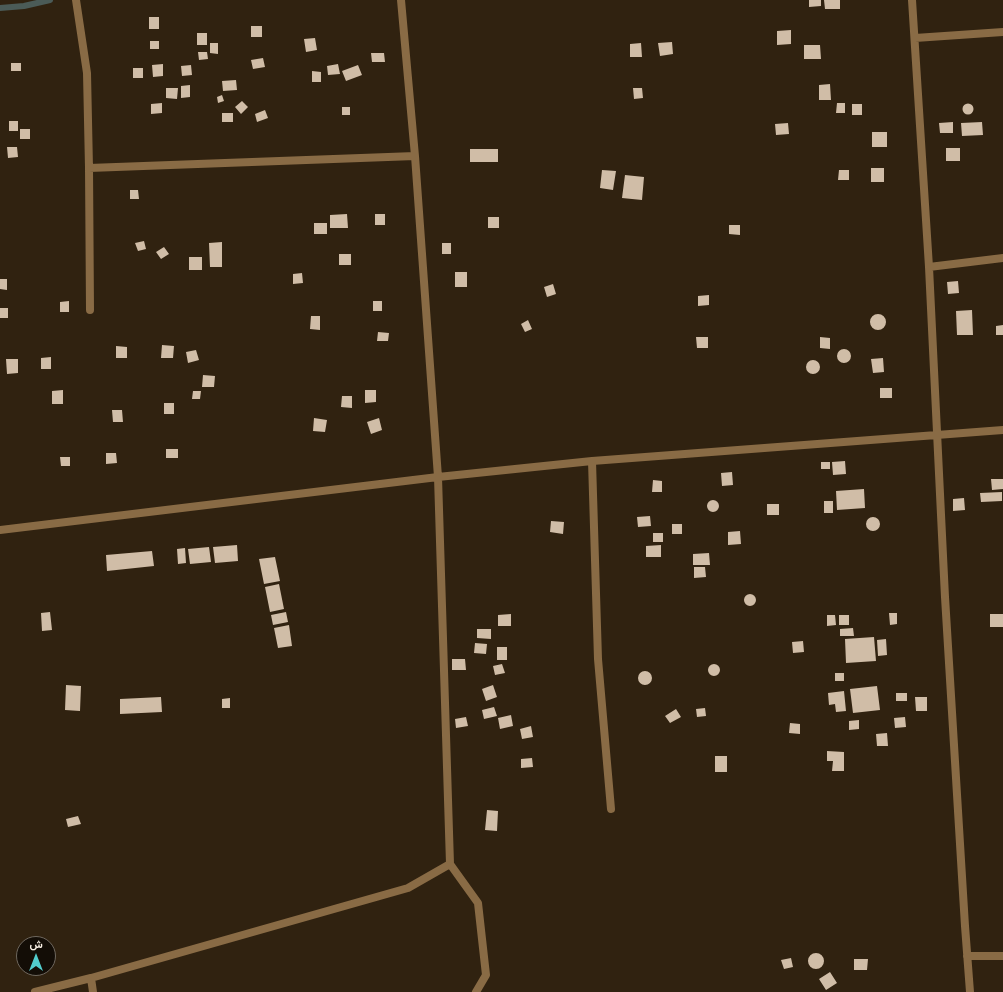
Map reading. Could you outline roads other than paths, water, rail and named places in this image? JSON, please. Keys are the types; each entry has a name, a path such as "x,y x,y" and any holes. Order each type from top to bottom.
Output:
{"street":[{"path":"76,0 87,73 90,310"},
{"path":"401,0 416,156 438,477 450,864 478,903 486,975 476,992"},
{"path":"912,0 929,267 945,605 970,992"},
{"path":"915,38 1003,32"},
{"path":"89,168 416,156"},
{"path":"929,267 1003,258"},
{"path":"0,530 438,477 592,461 1003,430"},
{"path":"592,461 598,659 611,809"},
{"path":"35,992 92,978 408,888 450,864"},
{"path":"967,956 1003,956"},
{"path":"92,978 93,992"}],"waterway":[{"path":"0,8 24,6 50,0"}]}
